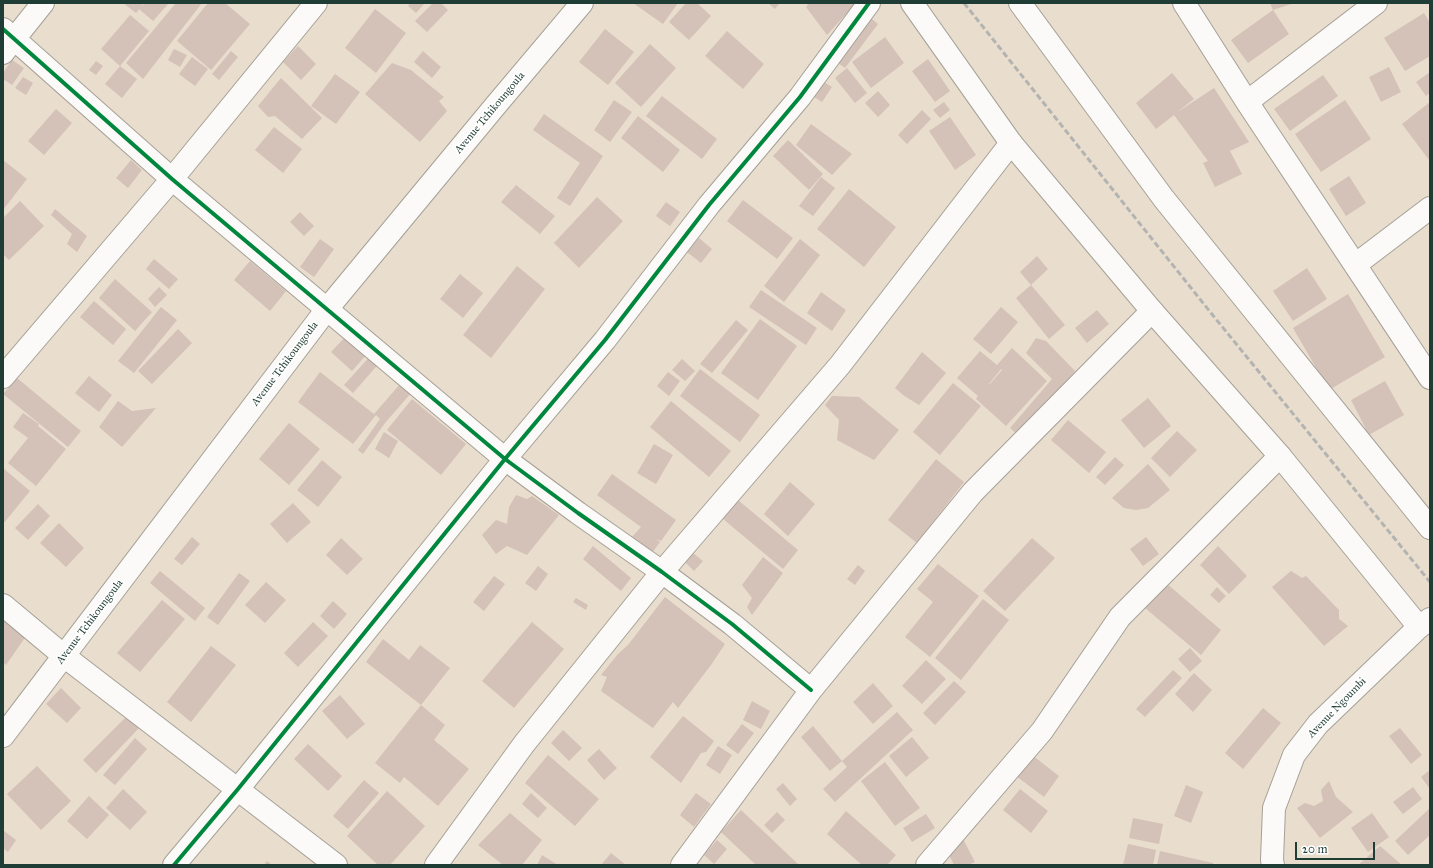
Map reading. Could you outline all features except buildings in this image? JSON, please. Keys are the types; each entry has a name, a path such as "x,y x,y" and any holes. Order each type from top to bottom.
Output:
{"street":[{"path":"42,3 7,40 505,458 578,513 662,572 732,624 811,690"},
{"path":"3,377 172,179 316,3"},
{"name":"Avenue Tchikoungoula","path":"3,736 327,309 582,3"},
{"path":"174,865 238,789 505,458 605,340 709,205 800,97 869,3"},
{"path":"912,3 1011,143 1152,311 1424,623"},
{"path":"1020,3 1164,199 1430,528"},
{"path":"1184,3 1247,102 1430,378"},
{"path":"1247,102 1376,3"},
{"path":"436,865 524,744 662,572 840,365 1011,143"},
{"path":"1355,265 1430,208"},
{"path":"682,865 811,690 973,492 1152,311"},
{"path":"927,865 1042,731 1120,617 1280,456"},
{"path":"3,605 64,656 336,865"},
{"name":"Avenue Ngoumbi","path":"1273,865 1274,808 1294,755 1318,724 1424,623"}],"railway":[{"path":"964,3 1211,313 1430,582"}],"cycle path":[{"path":"174,865 238,789 505,459 605,340 709,205 800,97 869,3"},
{"path":"3,29 172,179 505,459 732,624 811,690"}]}
